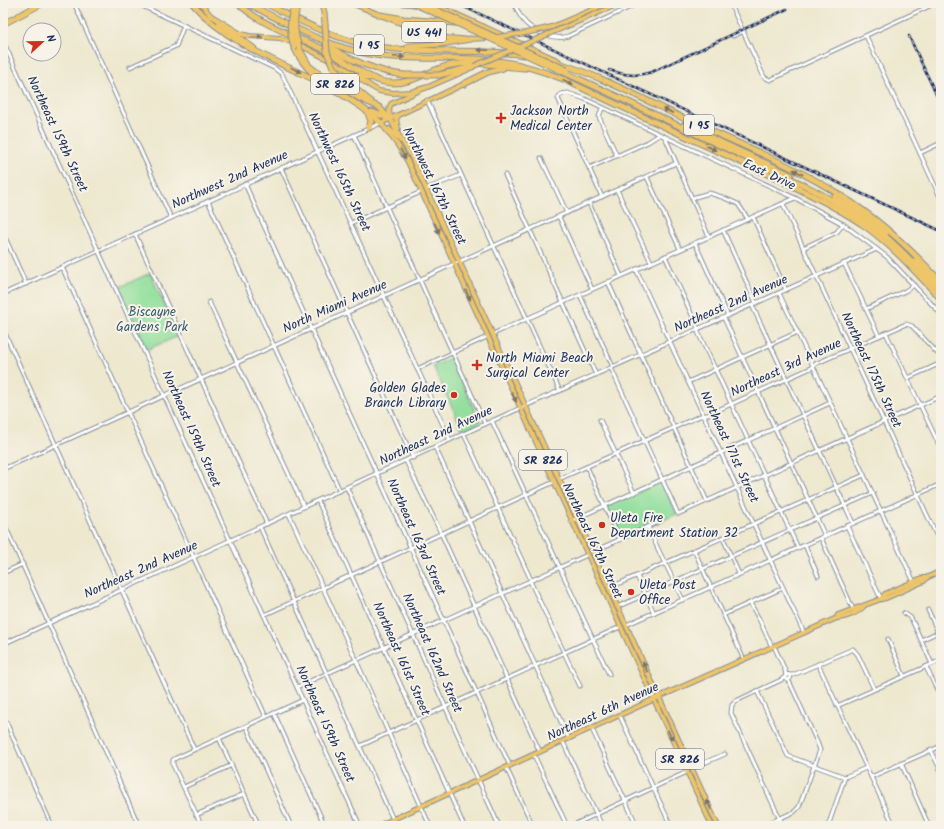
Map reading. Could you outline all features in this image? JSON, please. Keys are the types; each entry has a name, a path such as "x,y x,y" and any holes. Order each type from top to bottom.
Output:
{"highway":[{"path":"3,24 43,3"},
{"path":"192,3 202,15 238,41 260,54 265,55 328,86"},
{"path":"238,3 244,9 257,17 334,55 376,80"},
{"name":"I 95","path":"246,3 322,40 351,50 399,57 487,59 518,64 567,81 828,204 862,225 890,246 909,264 941,299"},
{"name":"I 95","path":"265,3 313,28 339,38 365,45 400,49 500,51 536,57 562,64 643,99 833,190 869,215 894,235 941,282"},
{"name":"SR 826","path":"295,3 294,25 296,36 300,50 309,66 361,99 379,107 389,119"},
{"name":"SR 826","path":"299,3 290,19 294,47 304,65 328,86 366,110 381,123"},
{"path":"321,3 324,12 327,52 333,67 345,80 379,107"},
{"path":"403,3 428,5 441,8 557,60 562,64"},
{"path":"413,3 787,173 838,199 868,218 895,240 941,287"},
{"path":"421,3 832,199 885,236 901,250 941,292"},
{"path":"380,15 404,19 458,23 486,28"},
{"path":"400,49 408,46 441,44 470,39"},
{"path":"322,40 333,49 363,64 403,75 439,75 473,67"},
{"path":"357,76 386,82 401,83 412,80 442,67 455,64 468,63 532,68"},
{"path":"464,84 490,71 512,66"},
{"path":"366,110 389,119"},
{"path":"366,110 371,121 369,128"}],"main road":[{"path":"200,3 220,24 265,55"},
{"name":"US 441","path":"351,3 428,34 447,38 470,39 535,32 552,27 608,3"},
{"path":"389,119 388,109 391,104 422,89 621,3"},
{"path":"210,15 241,34 280,38 302,46 335,62 376,90 393,93 422,89"},
{"name":"Northwest 2nd Avenue","path":"381,123 427,100 464,84"},
{"path":"399,133 396,119 400,113"},
{"name":"Northwest 167th Street","path":"389,119 399,133 407,149 460,262"},
{"path":"381,123 389,128 407,149"},
{"name":"Northwest 167th Street","path":"381,123 403,153 454,265"},
{"path":"421,192 430,198"},
{"name":"Northeast 167th Street","path":"460,262 718,826"},
{"name":"Northeast 167th Street","path":"454,265 712,826"},
{"path":"484,329 488,333 493,334"},
{"path":"487,337 491,338 497,343"},
{"path":"549,471 556,479 559,479"},
{"path":"554,482 563,488"},
{"path":"582,545 592,552"},
{"path":"587,555 590,555 596,560"},
{"name":"Northeast 6th Avenue","path":"881,599 885,594 941,571"},
{"name":"Northeast 6th Avenue","path":"837,618 838,615 886,598 924,581 926,578"},
{"name":"Northeast 6th Avenue","path":"378,826 659,697 837,618 859,610 862,607"},
{"path":"616,619 622,624 626,625"},
{"path":"620,627 625,628 630,633"},
{"path":"681,760 687,767 692,768"},
{"path":"687,772 695,775"}],"street":[{"path":"74,3 171,218"},
{"name":"Northwest 165th Street","path":"136,3 281,72 450,440"},
{"path":"514,3 523,20 532,28 553,37 564,38 639,3"},
{"path":"730,3 764,77 770,80 936,3 941,12"},
{"path":"130,67 176,46 184,25"},
{"path":"732,36 744,31"},
{"path":"866,36 941,199"},
{"name":"Northeast 159th Street","path":"3,41 360,826"},
{"name":"East Drive","path":"589,168 558,98 561,94 564,93 585,99 787,194 843,224 887,257 941,314"},
{"path":"427,100 560,391"},
{"path":"602,108 599,117 617,156"},
{"name":"Northwest 2nd Avenue","path":"3,294 381,123"},
{"path":"354,135 485,424"},
{"path":"602,197 589,168 660,135"},
{"path":"664,137 709,236"},
{"path":"920,153 941,143"},
{"path":"541,158 567,213"},
{"name":"North Miami Avenue","path":"3,469 676,163"},
{"path":"281,168 413,458"},
{"path":"426,190 461,174"},
{"path":"505,174 596,375"},
{"path":"647,177 680,249"},
{"name":"Northeast 163rd Street","path":"245,184 476,693 533,826"},
{"path":"617,190 651,262"},
{"path":"351,224 421,192"},
{"path":"692,198 709,193 722,196 738,204 748,219"},
{"path":"783,203 787,194"},
{"path":"493,334 795,198"},
{"path":"208,201 340,491"},
{"path":"589,203 621,276"},
{"name":"Northeast 175th Street","path":"783,203 941,545"},
{"path":"559,217 592,289"},
{"path":"752,217 786,290"},
{"path":"803,248 837,232 843,224"},
{"path":"723,230 756,303"},
{"path":"3,233 5,241 26,284"},
{"path":"135,234 267,524"},
{"path":"695,243 743,356 825,536"},
{"name":"Northeast 2nd Avenue","path":"3,644 485,424 877,249"},
{"path":"665,256 715,369 798,548"},
{"path":"844,264 879,336"},
{"path":"62,267 266,717"},
{"name":"Northeast 171st Street","path":"636,270 804,633"},
{"path":"608,282 707,501"},
{"path":"866,309 905,291 914,285"},
{"path":"779,293 914,582"},
{"path":"580,295 644,441 678,514 941,396"},
{"path":"209,302 304,507"},
{"path":"752,305 853,523"},
{"name":"Northeast 3rd Avenue","path":"559,479 700,416 704,416 786,380 811,368 813,365 906,324 912,326 941,357"},
{"path":"3,329 194,750"},
{"path":"688,382 798,332"},
{"path":"886,333 941,449"},
{"path":"417,369 487,337"},
{"path":"908,378 941,363"},
{"path":"571,520 634,493 830,403"},
{"path":"600,420 634,493"},
{"path":"492,421 609,674"},
{"path":"464,434 580,686"},
{"path":"435,447 569,739"},
{"path":"406,461 441,534 540,752"},
{"path":"587,467 620,540"},
{"path":"609,588 864,475"},
{"path":"264,615 554,482"},
{"path":"626,625 941,484"},
{"name":"Northeast 162nd Street","path":"347,488 499,826"},
{"path":"618,607 873,493"},
{"name":"Northeast 161st Street","path":"318,501 385,647 464,826"},
{"path":"289,514 430,826"},
{"path":"3,521 50,623 139,826"},
{"path":"592,552 661,521"},
{"path":"847,526 881,599"},
{"path":"260,527 396,826"},
{"path":"648,527 683,600"},
{"path":"723,538 739,574"},
{"path":"820,538 853,609"},
{"path":"805,545 818,576"},
{"path":"694,550 744,660"},
{"path":"297,687 587,555"},
{"path":"3,573 23,564"},
{"path":"637,576 654,613"},
{"path":"723,615 783,588"},
{"path":"750,603 788,677 818,742 820,750 799,807 794,812 762,826"},
{"path":"928,610 941,639"},
{"path":"904,613 911,618 932,664"},
{"path":"360,746 620,627"},
{"path":"921,640 934,634"},
{"path":"888,640 904,676"},
{"path":"783,826 731,713 732,705 736,701 757,691 851,649 858,655 874,689"},
{"path":"838,706 941,660"},
{"path":"818,664 894,826"},
{"path":"926,667 941,698"},
{"path":"757,691 788,756 845,777 866,768"},
{"path":"202,826 173,765 173,760 303,700"},
{"path":"274,713 325,826"},
{"path":"3,715 52,826"},
{"path":"620,716 671,826"},
{"path":"246,726 291,826"},
{"path":"592,729 637,826"},
{"path":"219,738 259,826"},
{"path":"563,742 602,826"},
{"path":"870,777 941,746"},
{"path":"931,750 941,771"},
{"path":"692,768 725,754"},
{"path":"534,755 567,826"},
{"path":"901,763 929,826"},
{"path":"184,787 232,765"},
{"path":"571,826 687,772"},
{"path":"828,826 845,777"},
{"path":"196,815 244,794"},
{"path":"246,826 257,821"},
{"path":"879,826 891,821"}],"green space":[{"name":"Biscayne Gardens Park","path":"150,273 179,336 146,350 120,287"},
{"path":"451,358 480,422 463,431 433,366"},
{"path":"662,482 677,514 621,539 605,507"}],"railway":[{"path":"456,3 941,231"},
{"path":"609,70 630,75 652,72 787,9"},
{"path":"909,36 941,105"}],"place":[{"name":"Jackson North Medical Center","path":"501,118"},
{"name":"North Miami Beach Surgical Center","path":"477,365"},
{"name":"Golden Glades Branch Library","path":"454,395"},
{"name":"Uleta Fire Department Station 32","path":"602,525"},
{"name":"Uleta Post Office","path":"631,592"}]}
